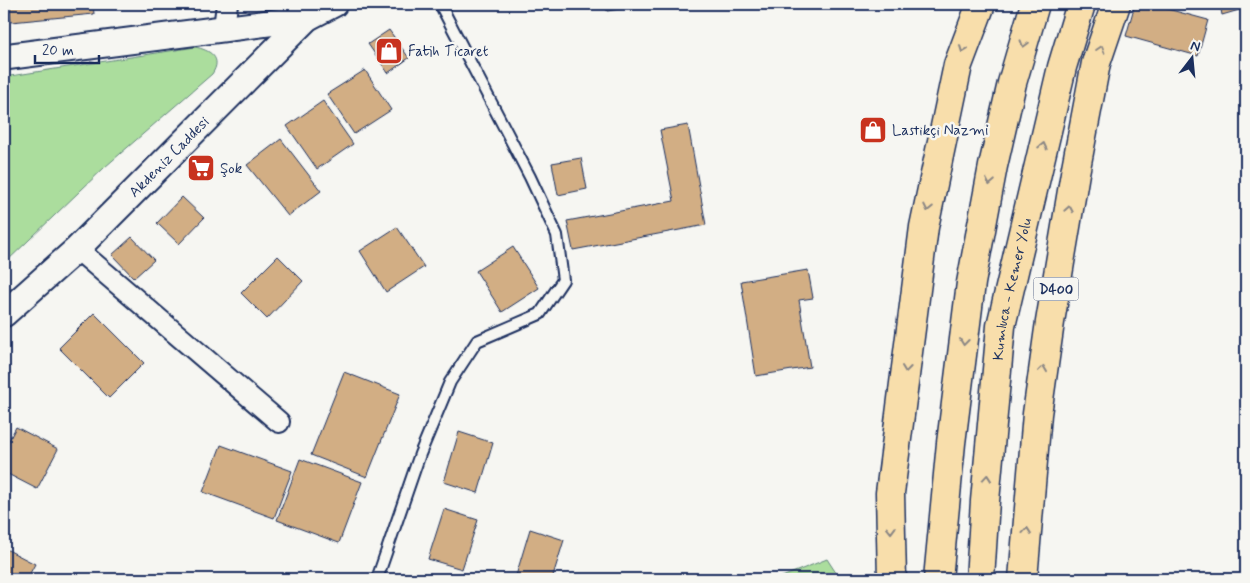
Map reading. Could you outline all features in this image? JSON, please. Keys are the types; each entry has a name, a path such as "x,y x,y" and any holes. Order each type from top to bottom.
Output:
{"highway":[{"path":"892,579 890,493 924,227 958,65 981,4"},
{"path":"938,579 951,443 971,283 993,166 1012,83 1035,4"},
{"name":"Kumluca - Kemer Yolu","path":"980,579 1001,326 1062,67 1081,4"},
{"name":"D400","path":"1023,579 1036,414 1050,322 1096,63 1116,4"}],"street":[{"path":"224,28 226,4"},
{"name":"Akdeniz Caddesi","path":"4,314 77,248 307,18 334,4"},
{"path":"4,56 307,18"},
{"path":"77,248 279,422"}],"lane":[{"path":"377,579 420,454 450,382 478,341 540,314 563,280 557,235 530,177 440,4"}],"green space":[{"path":"195,47 206,50 215,59 215,68 212,74 105,167 4,264 4,77"},
{"path":"827,559 840,579 777,579"}],"building":[{"path":"10,4 93,4 94,14 11,22"},
{"path":"606,4 653,4 607,11"},
{"path":"1135,4 1149,4 1208,20 1198,56 1126,36"},
{"path":"1220,4 1246,4 1246,8 1222,15"},
{"name":"Fatih Ticaret","path":"389,30 409,58 388,73 368,44"},
{"path":"365,70 391,110 354,134 327,94"},
{"path":"323,101 353,144 317,169 287,126"},
{"path":"688,125 706,225 573,250 567,221 674,201 660,130"},
{"path":"281,139 321,191 288,216 247,165"},
{"path":"581,158 587,189 558,195 552,163"},
{"path":"182,197 204,218 179,244 157,223"},
{"path":"397,227 424,267 386,292 360,251"},
{"path":"132,237 154,260 134,278 112,255"},
{"path":"513,247 539,288 502,312 476,271"},
{"path":"278,256 303,281 267,319 241,293"},
{"path":"808,270 813,298 799,300 810,367 756,376 741,281"},
{"path":"94,313 144,363 109,398 59,348"},
{"path":"344,372 400,394 367,477 311,455"},
{"path":"16,427 58,449 37,489 4,472 4,450"},
{"path":"459,432 493,443 478,493 444,482"},
{"path":"221,445 292,471 274,518 203,492"},
{"path":"300,459 362,482 339,543 277,520"},
{"path":"444,509 478,520 462,569 428,559"},
{"path":"530,529 564,540 552,579 515,579"},
{"path":"4,548 35,564 27,579 4,579"}],"place":[{"name":"Fatih Ticaret","path":"389,51"},
{"name":"Lastikçi Nazmi","path":"873,130"},
{"name":"Şok","path":"201,168"}]}
